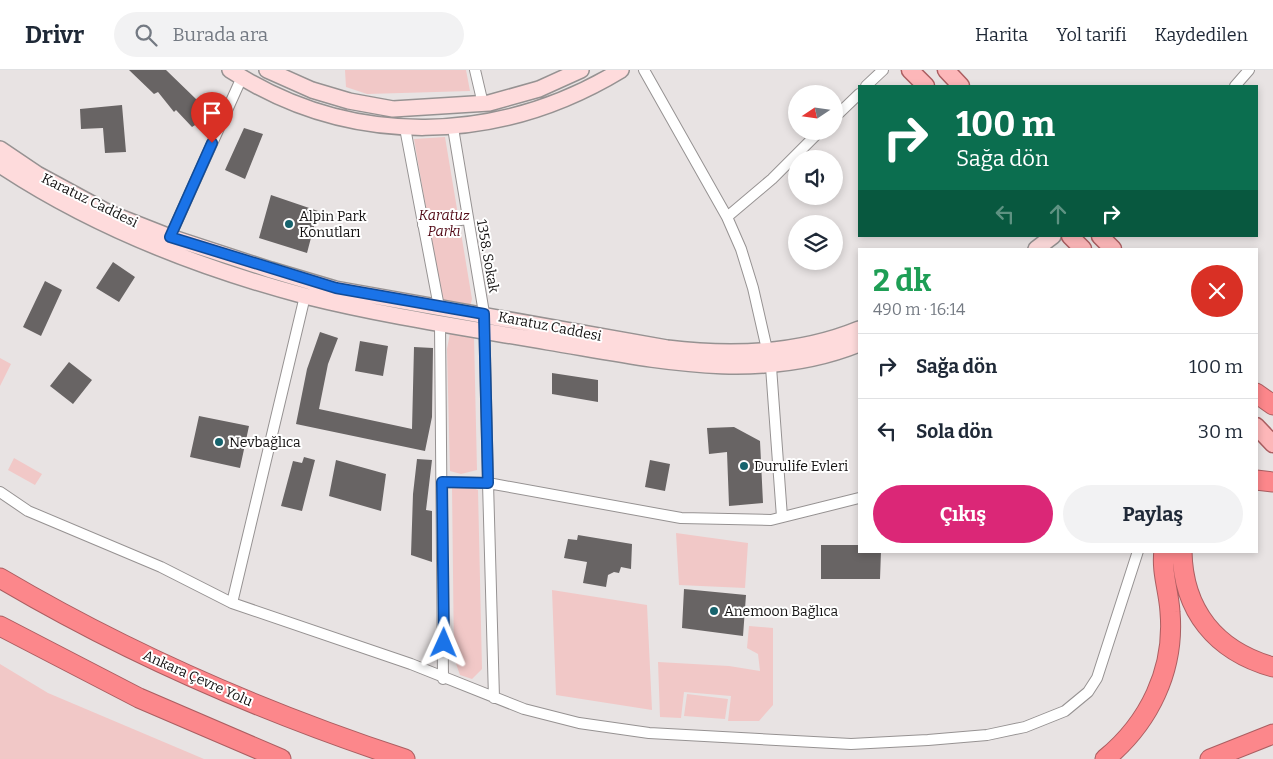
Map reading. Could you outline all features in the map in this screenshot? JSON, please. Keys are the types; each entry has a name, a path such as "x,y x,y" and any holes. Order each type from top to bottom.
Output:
{"highway":[{"path":"1258,394 1273,405"},
{"path":"1258,480 1273,482"},
{"path":"1105,759 1125,742 1140,723 1155,698 1164,674 1171,628 1164,553"},
{"path":"1182,553 1182,570 1189,594 1199,616 1217,637 1240,655 1273,666"},
{"name":"Ankara Çevre Yolu","path":"0,578 158,661 290,718 405,759"},
{"path":"0,626 139,698 281,759"},
{"path":"1210,759 1273,734"}],"main road":[{"path":"910,70 925,85"},
{"path":"946,70 960,85"},
{"path":"1101,237 1111,248"},
{"path":"1258,395 1273,411"},
{"path":"1258,428 1273,444"}],"street":[{"path":"267,70 321,93 349,101 393,109 483,104 512,99 581,70"},
{"path":"475,70 483,104"},
{"path":"170,237 236,74 285,98 324,113 356,121 405,128 453,128 496,122 540,110 589,88 621,70"},
{"path":"644,70 727,217 741,249 753,288 771,367 782,517"},
{"path":"867,85 883,70"},
{"path":"1236,85 1249,70"},
{"path":"843,109 858,95"},
{"path":"405,128 439,306"},
{"name":"1358. Sokak","path":"453,128 484,314 494,698"},
{"path":"727,217 772,179 811,140"},
{"name":"Karatuz Caddesi","path":"0,149 37,174 108,212 170,237 336,288 691,351 718,353 768,351 802,346 858,329"},
{"name":"Karatuz Caddesi","path":"0,165 80,211 162,249 305,296 440,324 696,365 771,367 807,360 858,344"},
{"path":"423,225 468,219"},
{"path":"1037,248 1053,237"},
{"path":"232,603 305,296"},
{"path":"440,324 443,679"},
{"path":"442,482 488,483 681,518 763,520 858,498"},
{"path":"0,492 28,511 161,567 232,603 412,664 443,679 524,709 579,723 649,733 724,738 851,744 987,735 1025,726 1065,711 1088,692 1106,654 1137,553"}],"green space":[{"path":"345,70 466,70 470,91 367,94 346,87"},
{"name":"Karatuz Parkı","path":"445,137 472,299 470,307 446,304 441,296 414,139"},
{"path":"450,333 474,337 477,470 461,474 450,471 447,349"},
{"path":"0,358 11,364 0,386"},
{"path":"14,458 42,474 35,485 8,470"},
{"path":"467,486 478,490 482,669 472,679 460,675 454,658 452,487"},
{"path":"676,533 748,543 745,588 679,585"},
{"path":"552,590 647,605 652,710 556,695"},
{"path":"749,626 773,628 773,705 759,721 728,721 731,696 684,692 681,718 660,717 658,662 729,666 760,671 758,654 747,648"},
{"path":"0,664 48,693 204,759 0,759"},
{"path":"687,694 728,699 725,719 684,716"}],"building":[{"path":"129,70 166,70 196,99 211,108 200,122 192,127 176,110 174,112 158,92 154,94"},
{"path":"122,105 126,152 105,153 103,128 81,129 80,109"},
{"path":"244,128 263,134 245,179 225,170"},
{"name":"Alpin Park Konutları","path":"271,195 318,211 307,253 259,238"},
{"path":"113,262 135,277 119,302 96,288"},
{"path":"45,281 62,290 41,336 23,327"},
{"path":"320,332 338,338 328,364 319,409 412,429 414,347 433,348 432,417 425,451 296,424 307,369"},
{"path":"360,341 388,346 383,376 355,371"},
{"path":"69,362 92,380 73,404 50,386"},
{"path":"552,373 598,380 598,402 552,394"},
{"name":"Nevbağlıca","path":"199,416 249,426 240,468 190,457"},
{"name":"Durulife Evleri","path":"734,427 760,441 763,503 729,506 727,452 709,454 707,428"},
{"path":"304,457 315,460 302,511 281,506 293,461 302,463"},
{"path":"417,459 432,460 426,510 432,511 432,562 411,555 413,494"},
{"path":"336,460 386,474 381,511 329,496"},
{"path":"650,460 670,464 665,491 645,487"},
{"path":"578,535 632,544 631,569 621,567 619,573 614,572 608,575 606,587 583,583 587,562 564,558 568,539 577,540"},
{"path":"821,545 858,545 858,553 881,553 880,579 821,579"},
{"name":"Anemoon Bağlıca","path":"684,589 746,595 743,636 682,628"}],"place":[{"name":"Alpin Park Konutları","path":"289,224"},
{"name":"Nevbağlıca","path":"219,442"},
{"name":"Durulife Evleri","path":"744,466"},
{"name":"Anemoon Bağlıca","path":"714,611"}],"route":[{"path":"212,143 170,237 271,270 336,288 484,314 488,483 442,482 444,643"}]}
